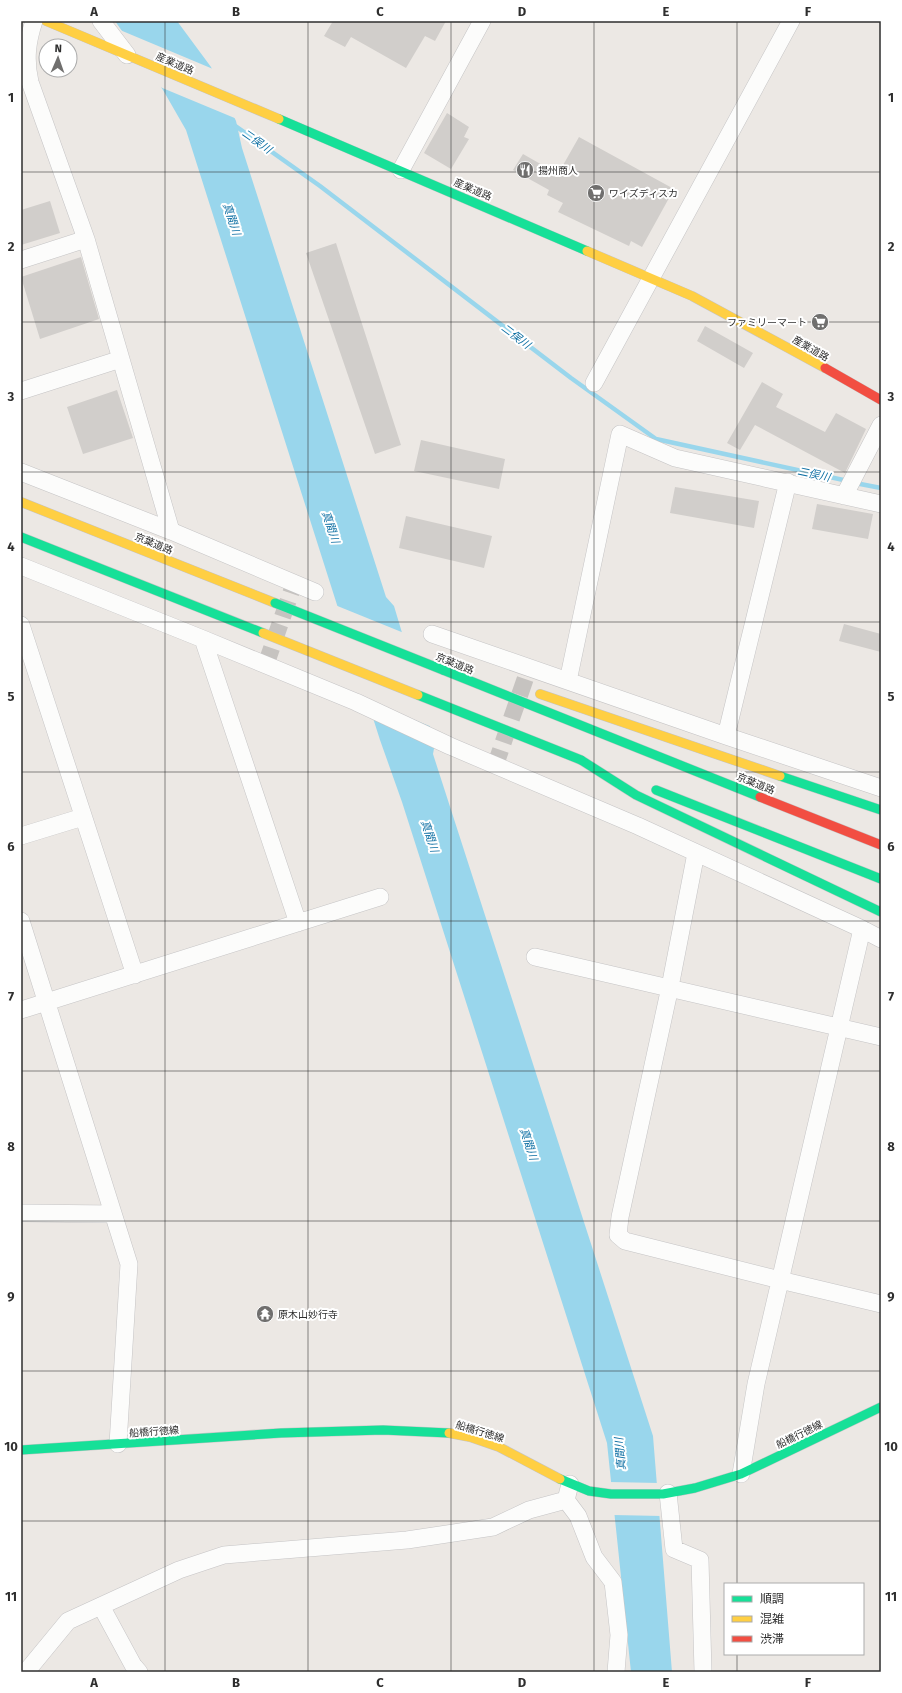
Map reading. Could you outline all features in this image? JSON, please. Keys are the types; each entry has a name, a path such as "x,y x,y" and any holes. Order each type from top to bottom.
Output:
{"main road":[{"name":"産業道路","path":"46,21 651,277 692,296 749,326 881,400"},
{"name":"京葉道路","path":"21,502 881,845"},
{"path":"21,537 625,778"},
{"path":"443,670 504,684"},
{"path":"534,692 881,810"},
{"path":"581,760 636,795 881,912"},
{"path":"799,782 881,816"},
{"path":"647,786 881,880"},
{"name":"船橋行徳線","path":"21,1450 340,1431 444,1432 499,1447 568,1492 589,1490 611,1494 666,1493 716,1482 741,1474 881,1407"}],"street":[{"path":"34,21 28,38 27,52 27,66 30,82 86,239 171,531"},
{"path":"101,21 130,56"},
{"path":"401,170 482,21"},
{"path":"594,383 791,21"},
{"path":"21,260 86,239"},
{"path":"21,391 121,359"},
{"path":"844,496 881,425"},
{"path":"568,681 620,434 675,458 788,482 881,504"},
{"path":"21,472 171,531 315,592"},
{"path":"726,736 788,482"},
{"path":"21,566 356,702 450,746 638,826 881,939"},
{"path":"21,625 135,975"},
{"path":"432,634 881,788"},
{"path":"203,639 298,923"},
{"path":"21,836 84,817"},
{"path":"696,853 670,988 620,1217 618,1235 625,1241 881,1304"},
{"path":"21,1010 380,896"},
{"path":"21,921 129,1264 118,1444"},
{"path":"741,1474 756,1384 862,929"},
{"path":"535,957 881,1037"},
{"path":"21,1213 113,1214"},
{"path":"26,1672 68,1621 179,1570 224,1555 407,1540 493,1527 568,1492 594,1557 613,1582 619,1635 616,1672"},
{"path":"666,1493 674,1550 700,1560 703,1672"},
{"path":"101,1606 139,1672"}],"water":[{"name":"真間川","path":"115,21 177,21 211,67 236,121 242,148 386,597 394,606 435,743 433,754 653,1436 672,1672 631,1672 607,1443 402,802 380,740 186,130 163,90"}],"pier":[{"path":"120,30 213,69 237,119 160,87"},
{"path":"335,605 404,633 432,727 365,700"},
{"path":"609,1482 659,1483 662,1516 613,1515"}],"building":[{"path":"333,21 446,21 435,41 425,36 406,68 351,37 345,47 324,36"},
{"path":"447,113 469,127 464,137 469,139 451,169 424,153"},
{"path":"579,137 674,189 642,247 631,241 629,246 558,212 563,203 547,195 549,190 513,170 523,154 558,174"},
{"path":"50,201 60,233 21,245 21,210"},
{"path":"336,243 401,445 375,454 306,253"},
{"path":"81,257 99,319 40,339 21,277"},
{"path":"705,326 753,353 744,368 697,341"},
{"path":"762,382 783,394 776,407 825,432 836,413 866,429 845,473 755,425 740,450 727,443"},
{"path":"117,390 133,438 83,454 67,407"},
{"path":"421,440 505,459 499,489 414,471"},
{"path":"675,487 759,501 754,528 670,513"},
{"path":"817,504 873,514 868,539 812,529"},
{"path":"406,516 492,536 484,568 399,548"},
{"path":"844,624 881,634 881,652 839,641"}],"waterway":[{"name":"二俣川","path":"234,125 320,186 571,378 656,439 848,481"},
{"name":"二俣川","path":"855,483 881,488"}],"tunnel":[{"path":"266,664 294,584"},
{"path":"495,766 529,668"}],"traffic: fast":[{"path":"279,119 587,251"},
{"path":"21,537 263,633"},
{"path":"275,603 443,670"},
{"path":"443,670 760,797"},
{"path":"418,695 581,760"},
{"path":"581,760 636,795 881,912"},
{"path":"780,776 881,810"},
{"path":"656,790 881,879"},
{"path":"560,1479 589,1491 611,1494 663,1494 695,1488 741,1474 881,1407"},
{"path":"21,1450 281,1433 383,1430 449,1433"}],"traffic: slow":[{"path":"46,21 279,119"},
{"path":"587,251 692,296 825,368"},
{"path":"21,502 275,603"},
{"path":"263,633 418,695"},
{"path":"540,694 780,776"},
{"path":"449,1433 470,1437 499,1447 560,1479"}],"traffic: jam":[{"path":"825,368 881,400"},
{"path":"760,797 881,845"}],"place":[{"name":"揚州商人","path":"525,170"},
{"name":"ワイズディスカ","path":"596,193"},
{"name":"ファミリーマート","path":"820,322"},
{"name":"原木山妙行寺","path":"265,1314"}]}
